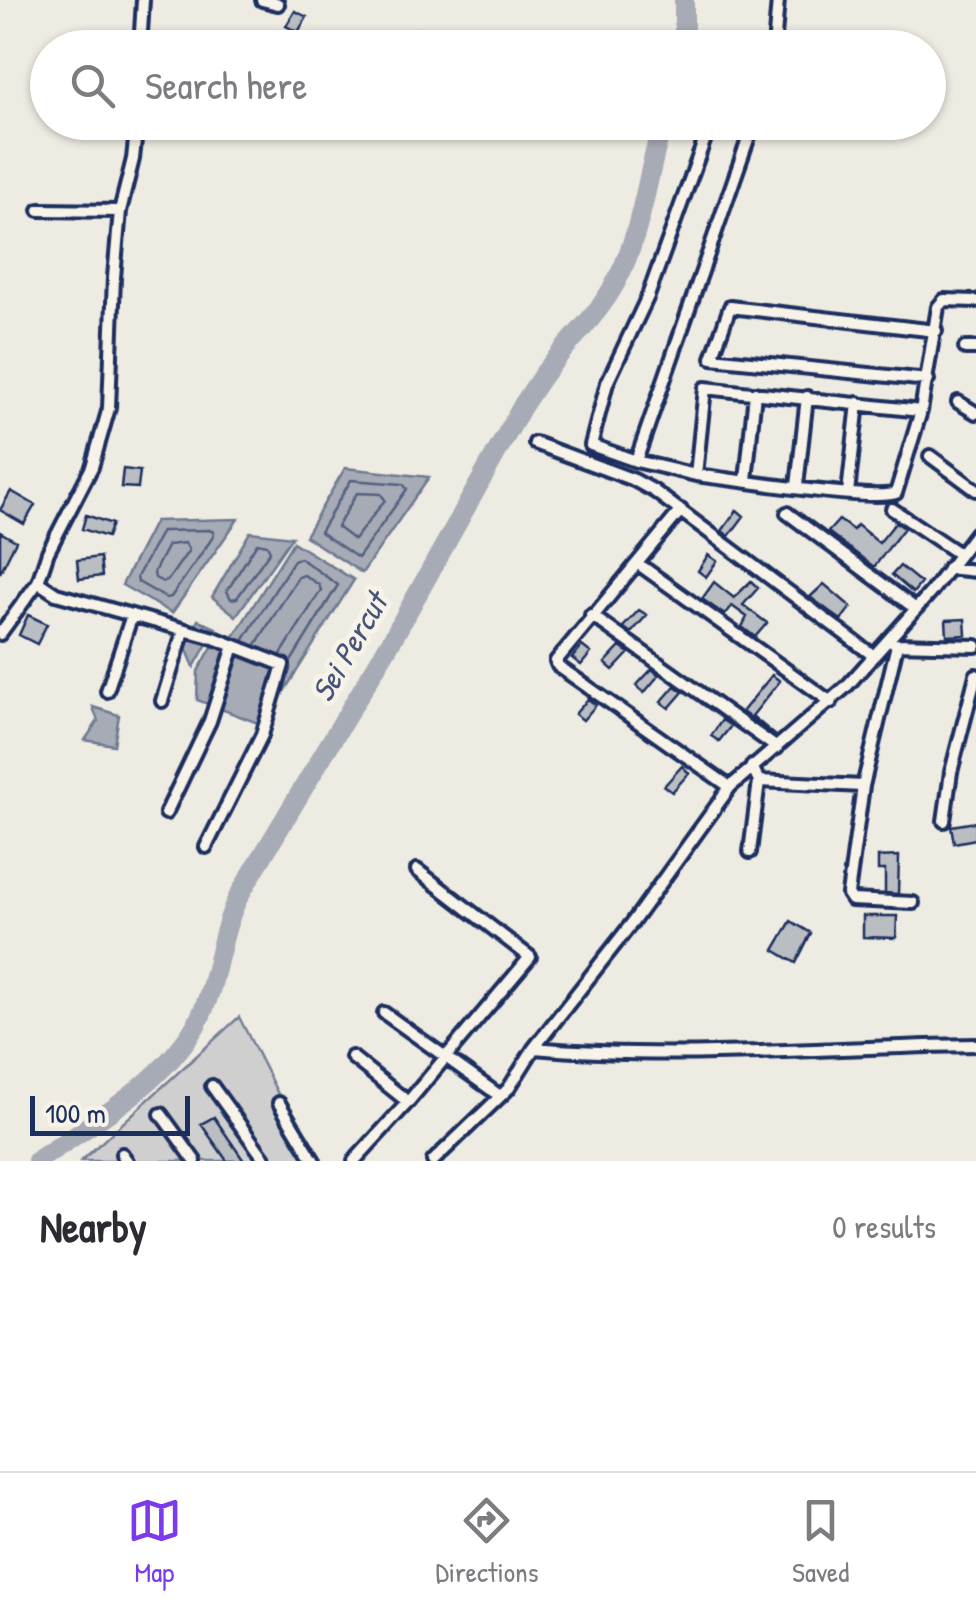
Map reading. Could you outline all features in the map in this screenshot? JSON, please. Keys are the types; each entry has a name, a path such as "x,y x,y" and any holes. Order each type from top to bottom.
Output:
{"street":[{"path":"141,30 143,0"},
{"path":"262,0 278,4"},
{"path":"776,30 778,0"},
{"path":"0,634 38,582 48,552 92,468 109,408 120,210 135,140"},
{"path":"704,140 648,296 607,383 591,445 636,461 696,475 890,496 896,492 922,411 938,307 944,300 976,300"},
{"path":"636,461 748,140"},
{"path":"39,210 120,210"},
{"path":"928,380 712,358 730,307 936,331"},
{"path":"696,475 705,388 922,411"},
{"path":"746,480 756,393"},
{"path":"797,486 808,397"},
{"path":"958,402 976,414"},
{"path":"848,492 858,404"},
{"path":"535,442 634,480 682,510 874,656"},
{"path":"930,456 976,490"},
{"path":"682,510 557,657 558,666 730,787"},
{"path":"892,510 959,554"},
{"path":"787,513 916,608"},
{"path":"433,1161 500,1096 730,787 831,702 874,656 893,642 976,533"},
{"path":"637,563 831,702"},
{"path":"948,568 976,571"},
{"path":"38,582 56,594 184,630 283,665 262,734 206,846"},
{"path":"107,691 132,614"},
{"path":"591,616 776,748"},
{"path":"162,701 184,630"},
{"path":"893,642 976,646"},
{"path":"893,642 863,786 848,896 852,900 912,903"},
{"path":"166,814 210,721 234,646"},
{"path":"944,821 976,675"},
{"path":"750,852 758,781 752,766"},
{"path":"758,781 863,786"},
{"path":"354,1161 530,957 417,870"},
{"path":"384,1013 500,1096"},
{"path":"534,1048 748,1055 976,1045"},
{"path":"352,1057 408,1102"},
{"path":"212,1086 266,1161"},
{"path":"279,1103 314,1161"},
{"path":"161,1114 195,1161"}],"shaded area":[{"path":"239,1017 312,1161 81,1161"}],"water":[{"path":"345,468 429,477 362,573 305,536"},
{"path":"238,519 172,613 122,585 155,521"},
{"path":"250,532 292,537 236,616 212,597"},
{"path":"293,542 354,580 263,725 197,700 198,671 219,635 233,638"},
{"path":"198,620 216,628 194,667 185,645"},
{"path":"93,707 119,715 114,745 85,740 98,721"}],"building":[{"path":"295,11 307,17 299,30 286,26"},
{"path":"123,469 140,471 138,488 121,487"},
{"path":"11,491 35,505 24,524 0,510"},
{"path":"737,510 744,516 729,536 722,531"},
{"path":"86,515 112,524 107,537 82,529"},
{"path":"839,520 853,530 857,525 879,543 896,522 904,528 874,567 828,532"},
{"path":"0,532 16,541 0,573"},
{"path":"708,555 717,561 706,577 698,571"},
{"path":"100,557 102,576 79,579 77,560"},
{"path":"900,566 921,583 913,593 892,575"},
{"path":"751,581 758,588 743,605 767,623 755,637 742,627 747,617 732,606 725,615 702,599 714,582 734,598"},
{"path":"824,584 851,607 841,620 810,597"},
{"path":"639,610 647,615 631,633 623,627"},
{"path":"28,615 47,624 37,644 19,635"},
{"path":"965,619 966,635 947,636 946,620"},
{"path":"582,646 591,653 581,665 572,658"},
{"path":"620,647 629,653 613,670 605,663"},
{"path":"652,669 659,675 644,693 636,686"},
{"path":"772,675 780,681 752,716 776,736 742,712"},
{"path":"675,686 683,692 669,708 661,702"},
{"path":"588,699 596,705 583,720 575,714"},
{"path":"722,720 731,726 719,741 711,736"},
{"path":"682,766 689,773 672,792 664,786"},
{"path":"976,822 976,839 954,843 951,826"},
{"path":"899,856 898,894 885,893 885,870 878,870 878,857"},
{"path":"863,916 897,916 896,938 863,937"},
{"path":"791,921 811,933 796,963 774,950"},
{"path":"214,1117 244,1161 227,1161 201,1124"}],"waterway":[{"name":"Sei Percut","path":"684,0 684,30"},
{"name":"Sei Percut","path":"37,1161 145,1084 165,1066 196,1025 210,993 228,924 241,892 389,645 523,405 617,280 638,223 659,140"}]}
